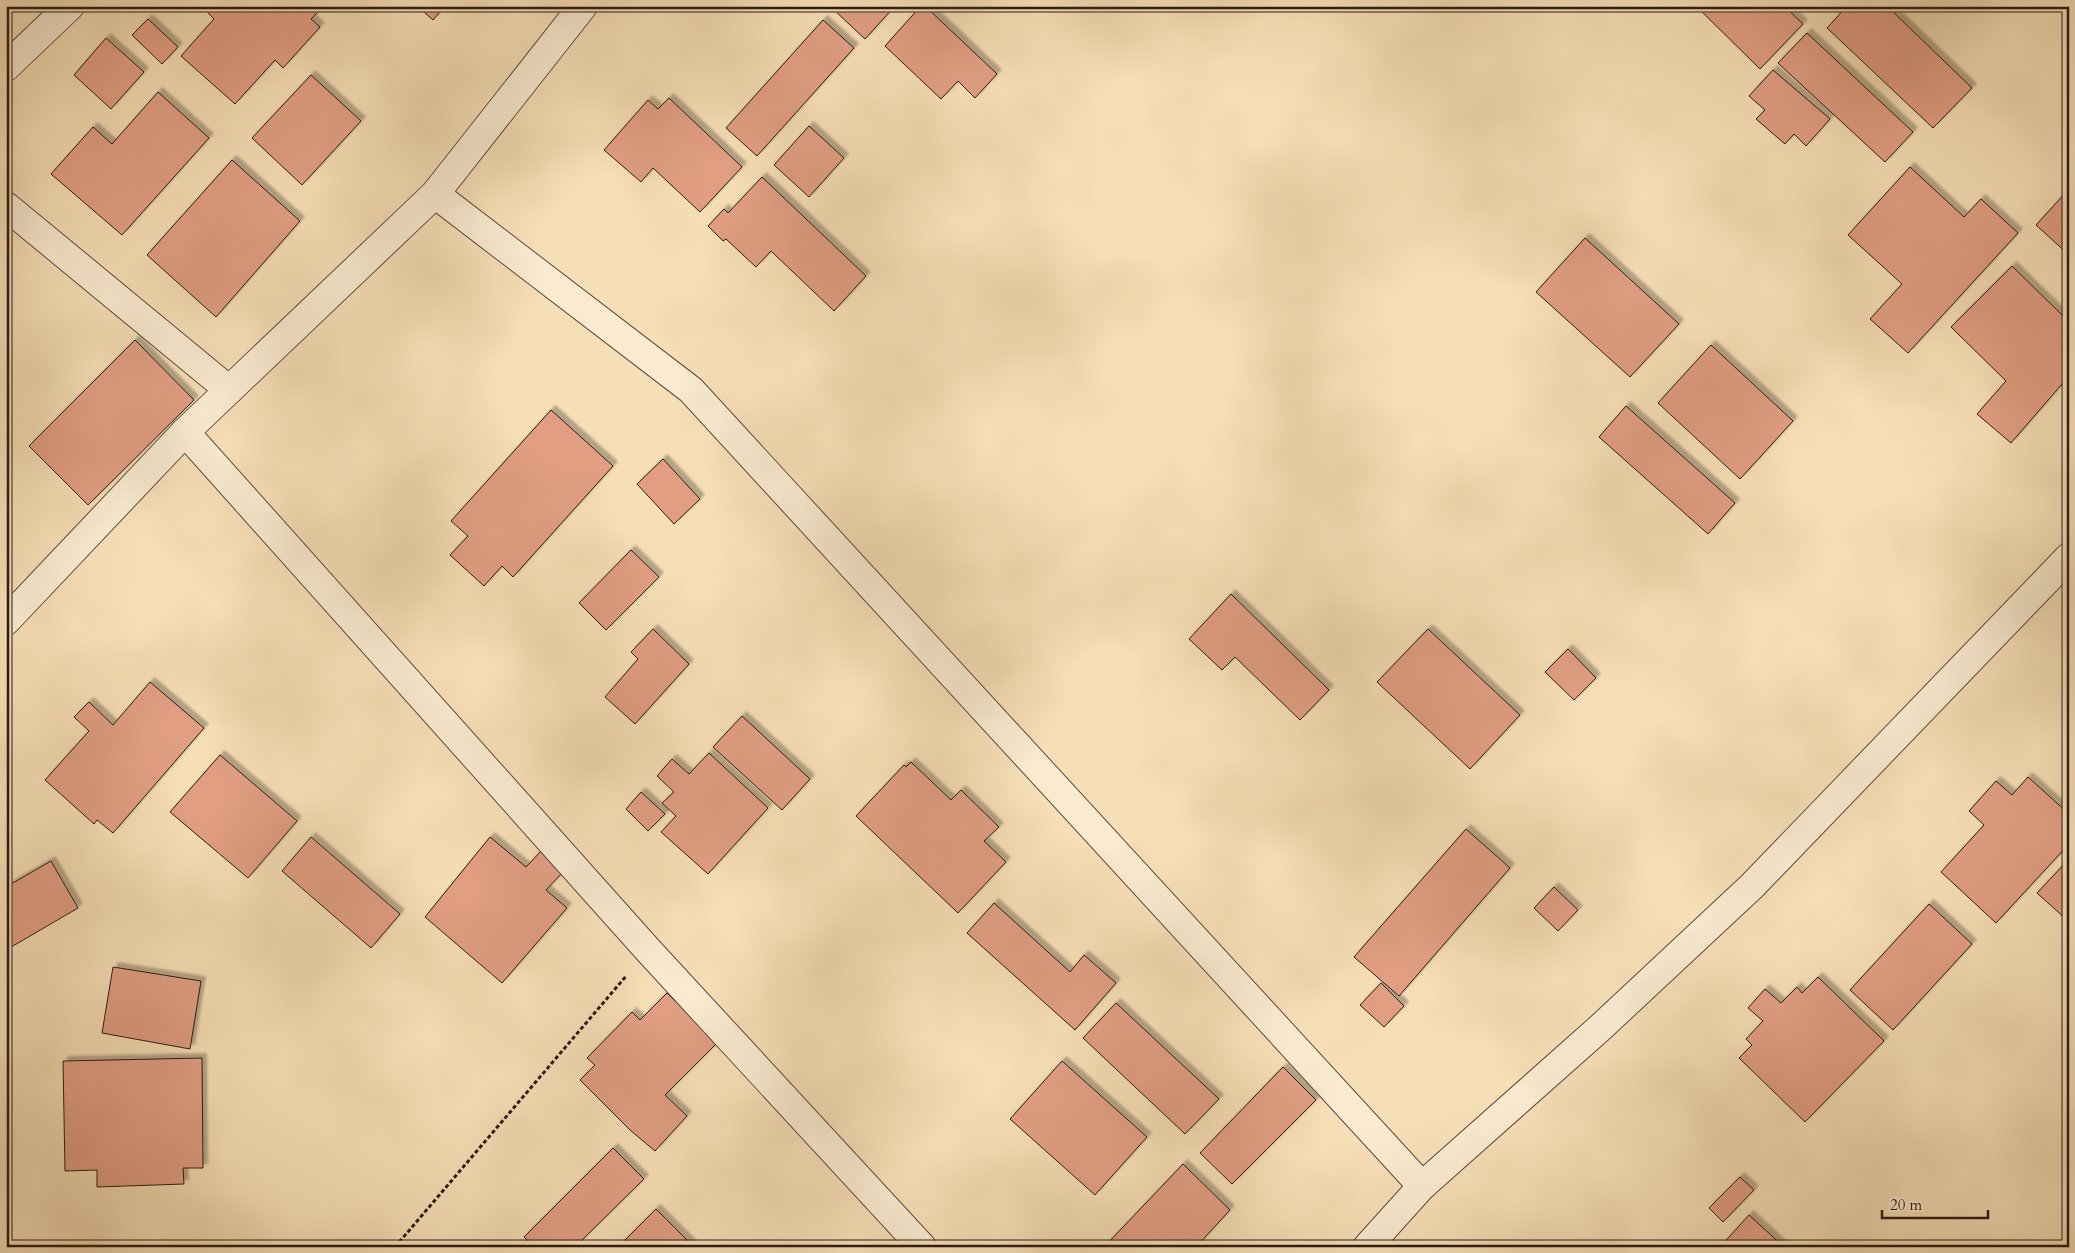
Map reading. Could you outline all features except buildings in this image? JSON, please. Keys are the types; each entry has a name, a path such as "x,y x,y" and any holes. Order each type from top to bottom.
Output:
{"street":[{"path":"6,68 70,6"},
{"path":"6,621 185,432 435,194 583,6"},
{"path":"435,194 691,390 1422,1186"},
{"path":"6,206 229,390"},
{"path":"185,432 648,950 922,1247"},
{"path":"1367,1247 1422,1186 1601,1027 1752,886 2069,557"}],"path":[{"path":"395,1247 648,950"}]}
